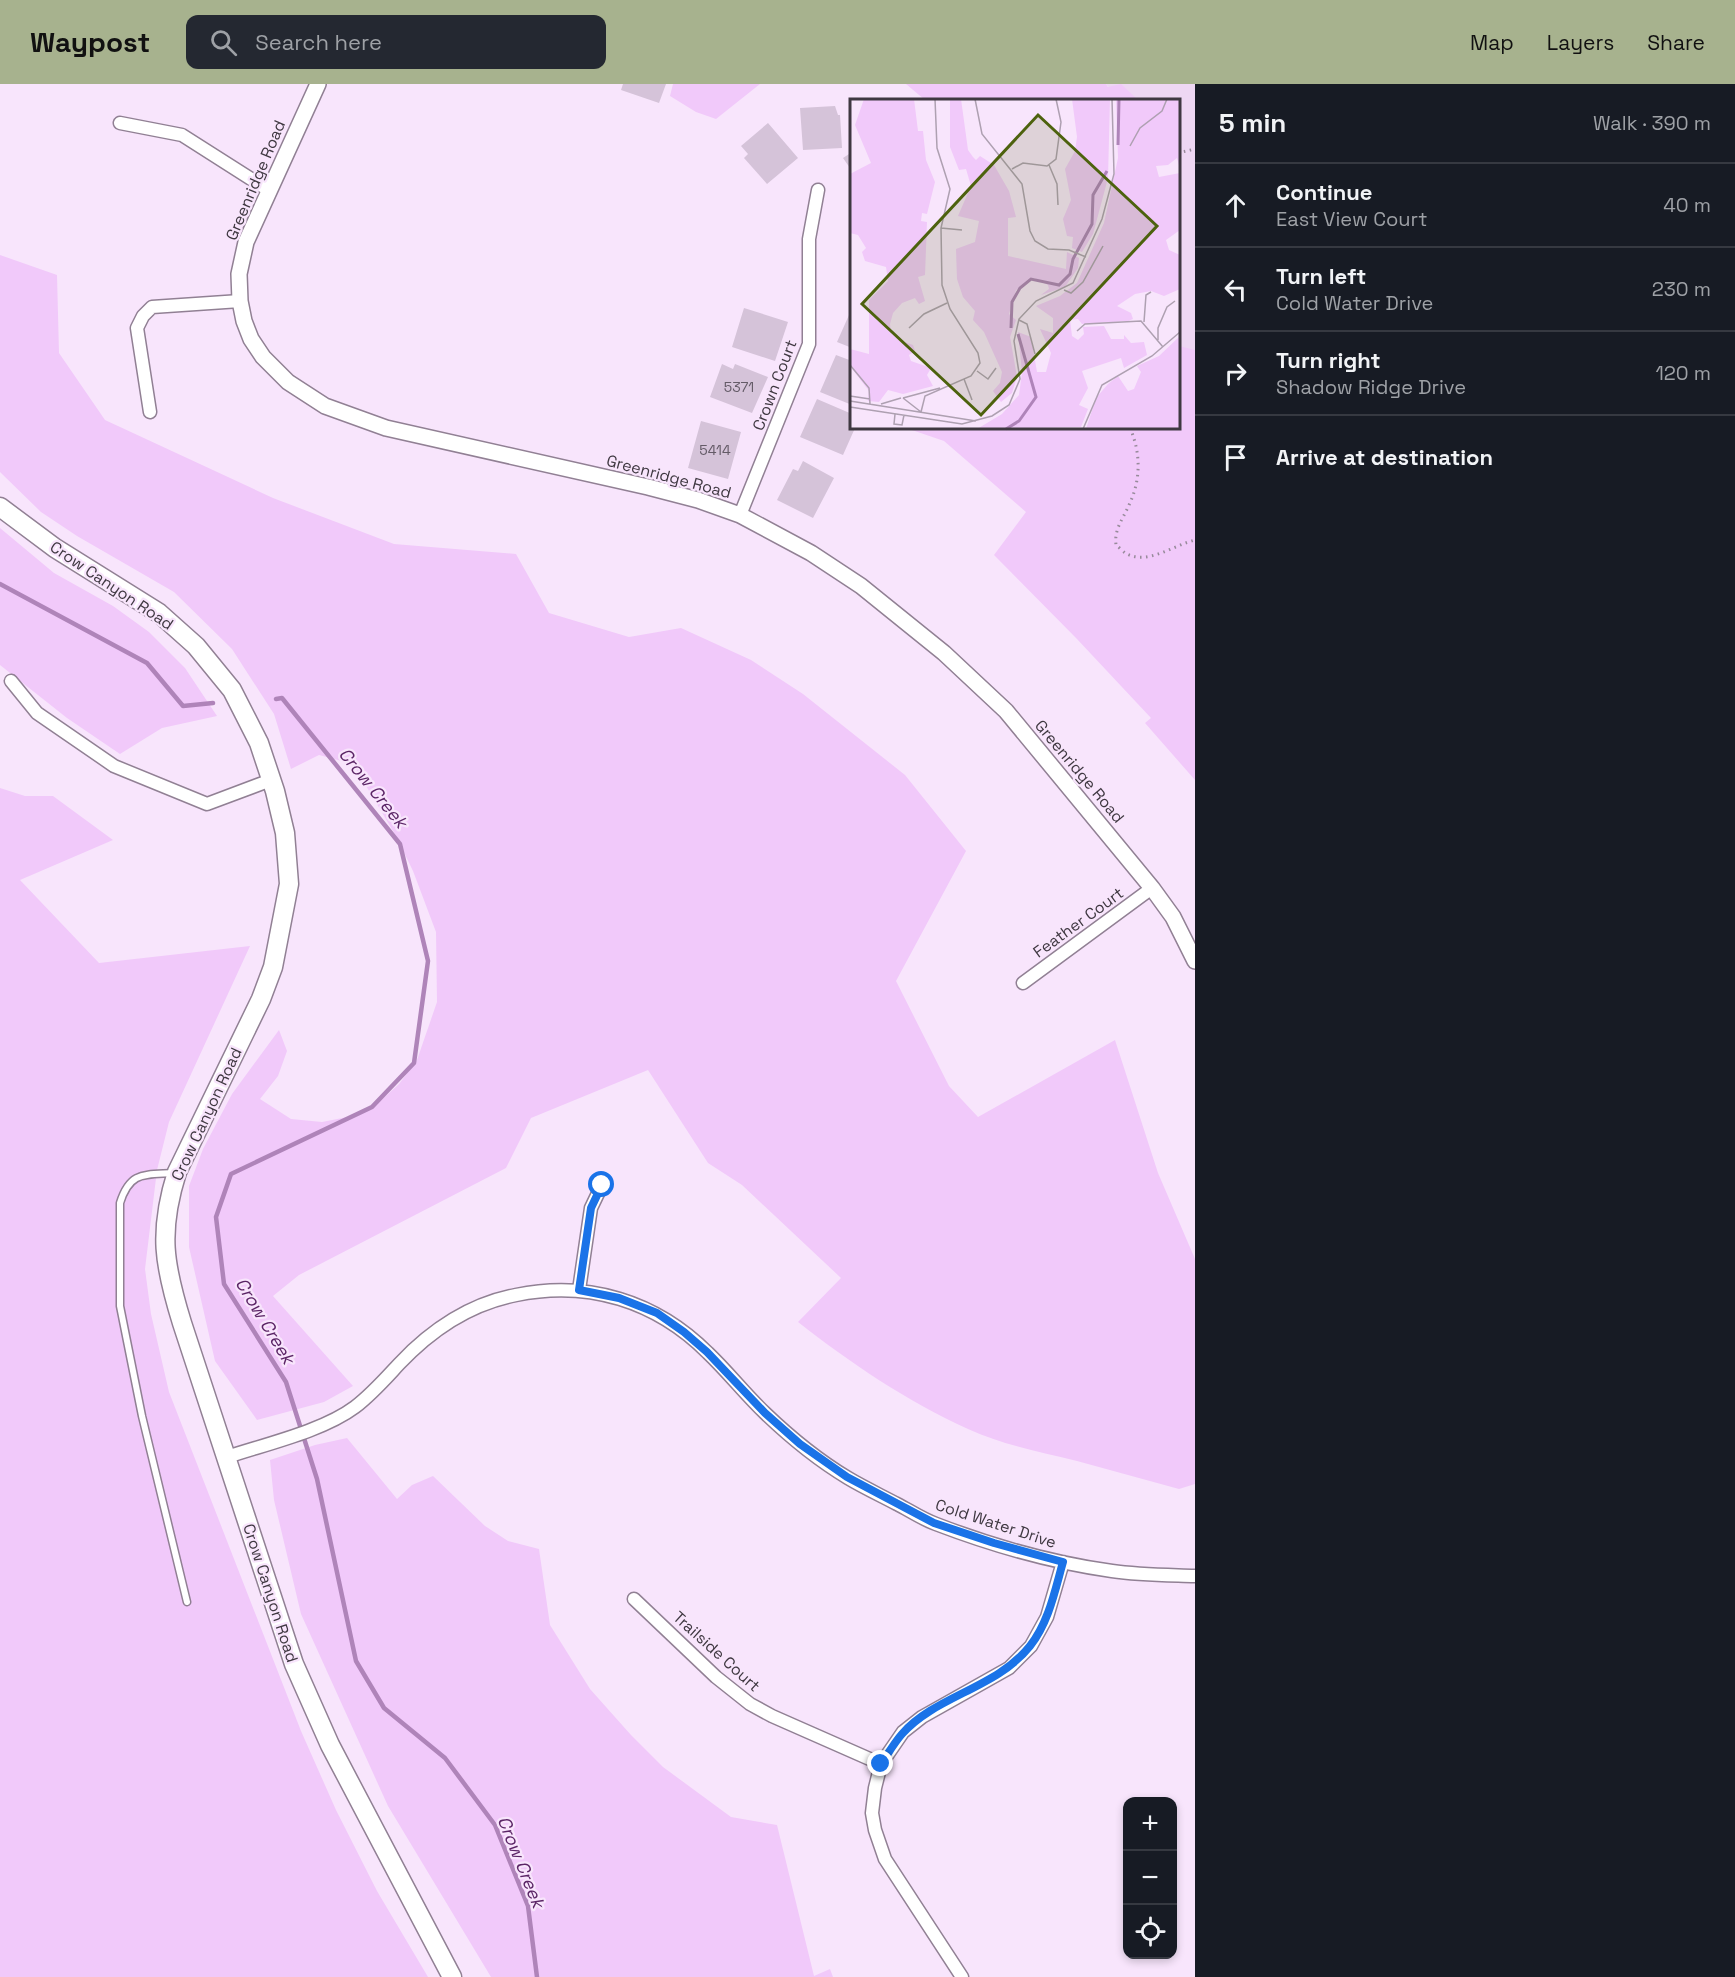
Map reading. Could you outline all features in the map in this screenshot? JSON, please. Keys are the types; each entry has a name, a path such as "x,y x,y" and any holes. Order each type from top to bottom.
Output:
{"main road":[{"name":"Crow Canyon Road","path":"0,507 55,548 159,613 196,646 232,690 259,743 272,780 285,833 289,884 273,967 261,999 177,1172 167,1210 165,1252 169,1281 294,1664 330,1745 452,1977"}],"street":[{"name":"Greenridge Road","path":"318,84 304,110 246,242 239,274 240,301 244,321 251,339 263,357 288,382 325,406 386,428 698,500 740,515 812,553 861,586 944,652 1006,711 1084,802 1152,888 1173,917 1195,961"},
{"path":"120,123 182,135 270,191"},
{"name":"Crown Court","path":"740,515 809,344 809,239 818,190"},
{"path":"150,412 137,328 143,316 152,306 240,301"},
{"path":"11,681 37,713 114,766 207,804 272,780"},
{"name":"Feather Court","path":"1023,983 1152,888"},
{"path":"579,1290 591,1208 602,1185"},
{"name":"Cold Water Drive","path":"227,1457 313,1428 354,1408 431,1334 468,1311 516,1295 542,1291 579,1290 619,1298 657,1313 707,1352 765,1413 800,1444 847,1477 934,1523 1063,1562 1112,1571 1195,1576"},
{"path":"962,1977 891,1870 880,1846 872,1813 875,1788 881,1764 903,1732 922,1716 1010,1668 1031,1646 1047,1617 1063,1562"},
{"name":"Trailside Court","path":"634,1599 716,1677 750,1704 881,1764"}],"lane":[{"path":"177,1172 137,1177 125,1187 120,1203 120,1306 142,1416 188,1602"}],"path":[{"path":"1180,153 1195,149"},
{"path":"1130,429 1137,444 1139,473 1130,502 1115,533 1116,545 1127,554 1145,558 1195,540"}],"shaded area":[{"path":"673,84 760,84 716,119 696,112 670,96"},
{"path":"906,84 1106,84 1108,87 1121,84 1137,99 924,99"},
{"path":"1106,84 1195,84 1195,365 1180,350 1180,99 1119,99"},
{"path":"0,255 57,275 59,353 105,420 273,498 394,544 516,554 549,613 629,637 681,628 751,660 803,694 905,775 966,851 896,981 949,1086 978,1117 1115,1040 1158,1173 1195,1259 1195,1484 1179,1489 981,1435 901,1394 817,1337 798,1322 841,1278 742,1185 708,1163 648,1070 531,1118 506,1168 299,1275 273,1296 353,1386 324,1402 257,1420 215,1361 189,1247 189,1186 203,1149 232,1094 279,1030 287,1051 278,1076 260,1099 291,1119 322,1122 358,1115 376,1105 399,1084 417,1060 437,1002 436,932 413,871 396,836 353,764 319,755 291,769 274,714 232,649 174,592 77,536 41,512 0,472"},
{"path":"1180,346 1195,350 1195,780 1145,723 1151,718 994,555 1026,512 944,441 909,429 1180,429"},
{"path":"0,528 54,573 113,606 149,632 185,668 217,716 162,728 120,754 67,718 0,665"},
{"path":"0,788 25,796 53,796 113,840 20,880 99,963 250,946 169,1122 157,1170 145,1269 151,1314 169,1392 301,1731 336,1810 377,1891 428,1977 0,1977"},
{"path":"347,1438 397,1499 412,1485 433,1476 485,1526 508,1541 539,1549 550,1625 590,1689 663,1767 731,1817 777,1825 814,1976 830,1969 833,1977 491,1977 388,1806 301,1614 274,1500 270,1460 315,1445"}],"building":[{"path":"623,84 666,84 659,103 621,90"},
{"path":"835,106 840,115 842,148 803,150 800,108"},
{"path":"768,123 798,158 767,184 744,158 748,154 741,146"},
{"path":"850,153 850,168 843,158"},
{"path":"744,308 788,322 775,361 732,347"},
{"path":"849,315 850,315 850,347 837,342"},
{"path":"836,355 850,360 850,404 820,392"},
{"path":"722,364 733,369 735,364 768,377 752,413 710,397"},
{"path":"817,399 850,413 850,429 855,429 843,455 800,437"},
{"path":"701,421 741,432 728,479 688,468"},
{"path":"803,461 834,478 813,518 777,500 793,469 798,471"}],"waterway":[{"name":"Crow Creek","path":"0,584 147,663 183,706 213,703"},
{"name":"Crow Creek","path":"276,699 282,698 400,844 428,961 414,1063 372,1107 231,1174 216,1217 224,1284 286,1382 317,1479 356,1661 384,1708 445,1758 495,1825 528,1906 537,1977"}],"route":[{"path":"602,1185 591,1208 579,1290 619,1298 657,1313 707,1352 765,1413 800,1444 847,1477 934,1523 1063,1562 1047,1617 1031,1646 1010,1668 922,1716 903,1732 881,1764"}]}
